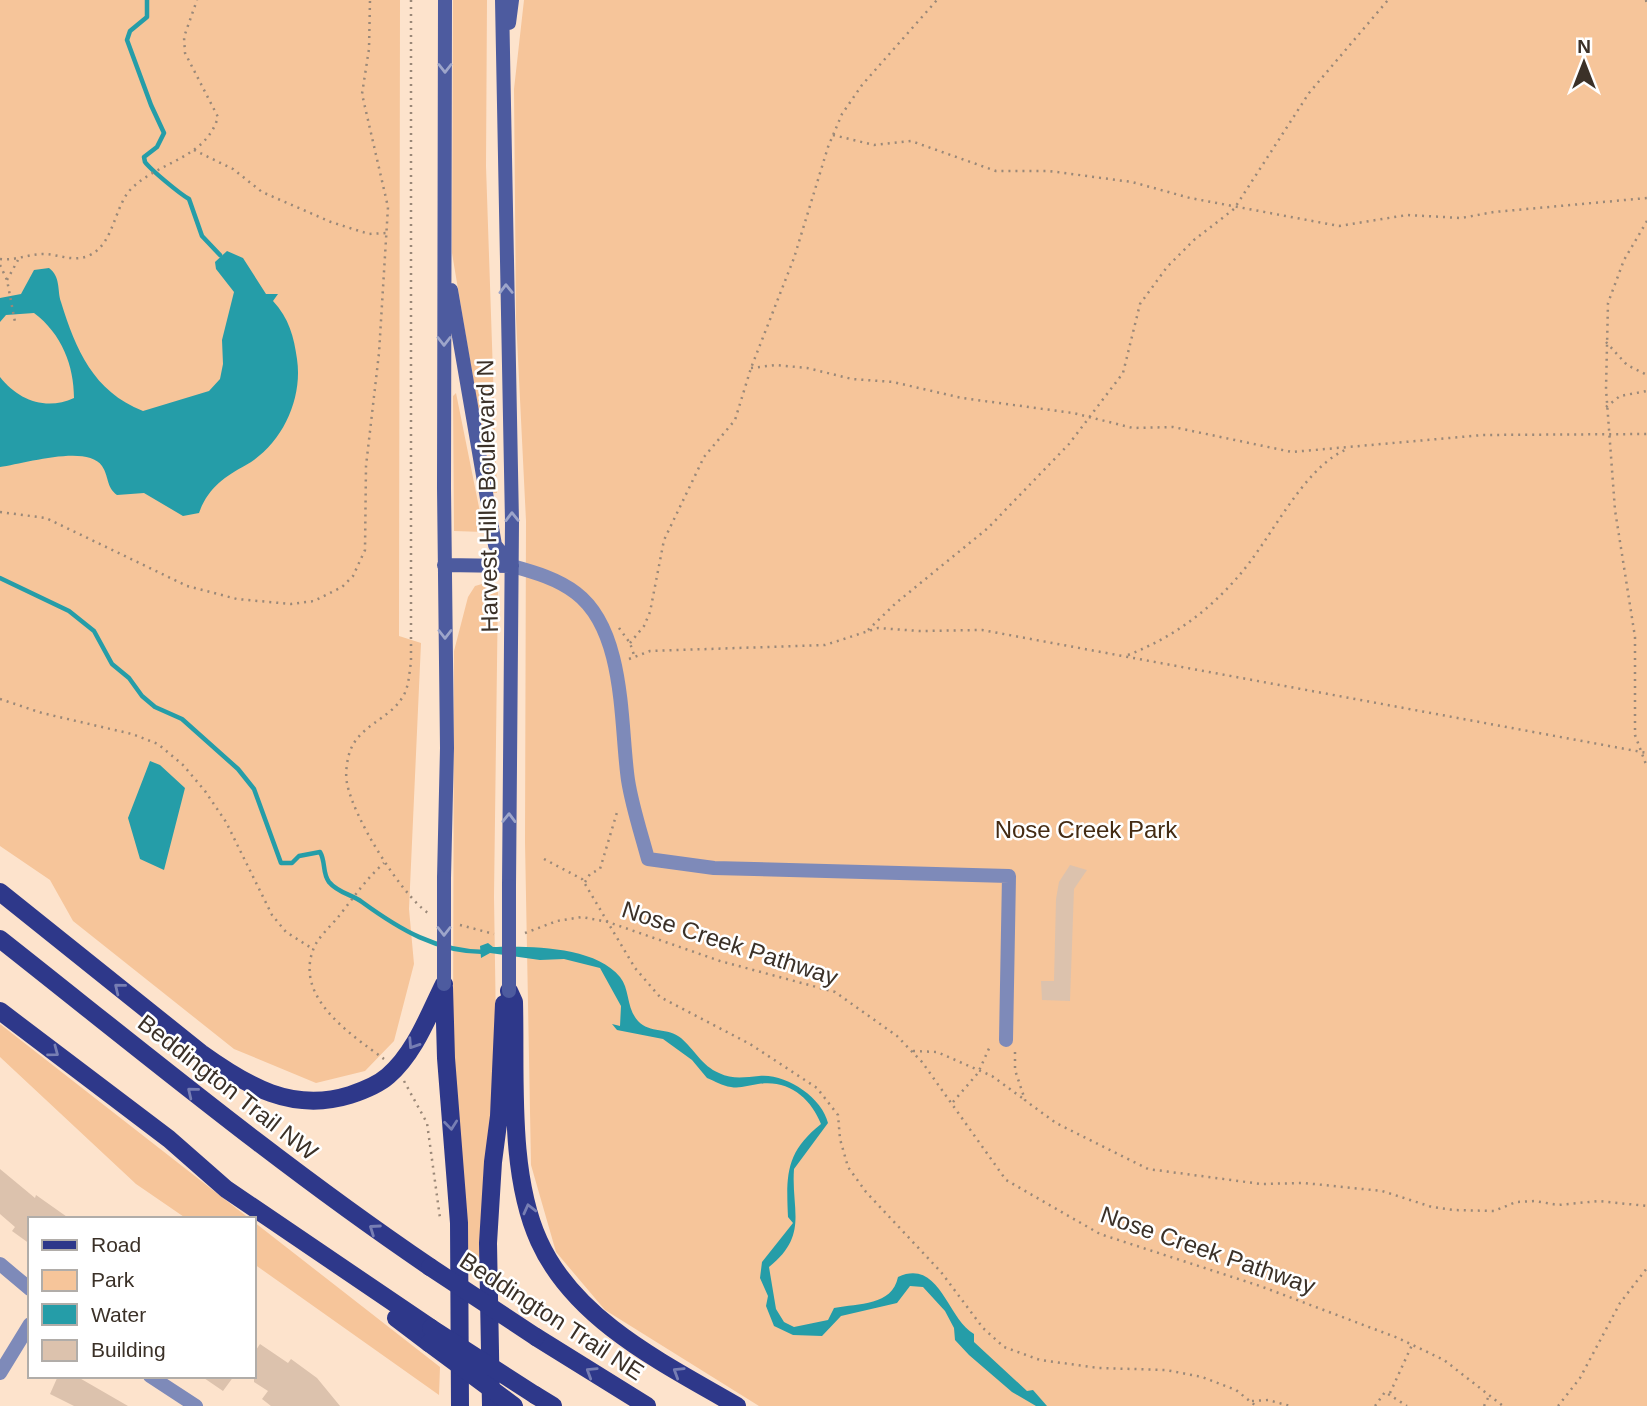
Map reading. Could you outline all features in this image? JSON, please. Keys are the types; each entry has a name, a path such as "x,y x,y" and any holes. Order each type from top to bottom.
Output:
{"main road":[{"name":"Harvest Hills Boulevard N","path":"444,984 447,748 444,565 445,0"},
{"name":"Harvest Hills Boulevard N","path":"502,0 512,566 509,991"},
{"path":"501,48 512,0"},
{"path":"444,248 495,545 512,566"},
{"path":"444,565 512,566"},
{"path":"0,892 235,1078 285,1099 312,1102 336,1099 388,1076 411,1048 444,984"},
{"name":"Beddington Trail NW","path":"0,939 225,1119 370,1227 430,1267"},
{"path":"444,984 446,1058 459,1223 460,1406"},
{"path":"491,1406 490,1201 502,1075 503,1007 509,991"},
{"path":"509,991 514,1002 519,1149 523,1183 537,1238 547,1258 578,1297 618,1332 737,1406"},
{"path":"0,1011 169,1139 226,1189 430,1336 514,1406"},
{"name":"Beddington Trail NE","path":"430,1267 647,1406"},
{"path":"430,1336 553,1406"}],"street":[{"path":"512,566 563,584 579,595 596,617 617,667 628,782 648,859 714,868 1009,876 1006,1040"},
{"path":"0,1264 28,1287"},
{"path":"0,1373 28,1327"},
{"path":"152,1378 196,1406"}],"path":[{"path":"0,259 18,260 45,254 69,258 93,254 114,224 127,194 205,141 218,117 186,53 184,37 197,0"},
{"path":"0,512 46,518 187,586 228,597 290,604 314,601 342,587 353,576 365,550 367,456 379,353 388,198 372,148 362,94 369,49 370,0"},
{"path":"411,0 411,662 402,699 361,733 350,751 346,771 354,802 384,863 423,910 434,918"},
{"path":"630,643 644,626 650,612 664,540 704,457 735,420 751,368 794,258 842,114 862,85 937,0"},
{"path":"868,631 896,603 988,528 1069,444 1123,373 1140,304 1167,267 1237,205 1309,93 1388,0"},
{"path":"833,135 874,145 911,141 996,171 1049,171 1132,182 1191,198 1339,226 1407,215 1461,218 1494,212 1647,198"},
{"path":"194,150 233,169 262,192 331,222 369,234 386,233"},
{"path":"1647,222 1624,260 1608,303 1606,342 1606,407 1615,510 1635,637 1633,714 1639,751 1647,767"},
{"path":"7,280 18,260"},
{"path":"0,265 7,280 15,323"},
{"path":"1606,342 1627,365 1647,375"},
{"path":"751,368 776,365 807,368 852,379 893,382 962,398 1091,416 1133,428 1174,427 1293,452 1483,435 1647,434"},
{"path":"1606,407 1620,396 1647,391"},
{"path":"1125,656 1165,640 1214,601 1237,579 1326,460 1350,448"},
{"path":"617,667 634,655 650,651 825,645 868,631 982,630 1647,753"},
{"path":"0,699 42,713 132,734 158,744 183,765 226,822 272,915 286,932 313,949"},
{"path":"584,882 590,874 600,869 620,803"},
{"path":"544,859 584,882 635,968 660,997 750,1044 817,1088 833,1105 838,1115 840,1139 848,1167 866,1192 941,1272 983,1328 1004,1347 1040,1360 1099,1368 1166,1370 1202,1377 1236,1390 1256,1406"},
{"path":"384,863 368,877 313,949 310,967 313,986 336,1023 385,1060"},
{"name":"Nose Creek Pathway","path":"520,933 582,917 608,922 720,961 835,992 889,1030 912,1051 953,1102 1006,1180 1100,1234 1260,1286 1412,1345 1444,1360 1503,1406"},
{"path":"457,924 501,934"},
{"path":"953,1102 979,1070 993,1040 1014,1040 1015,1070 1025,1100"},
{"path":"912,1051 937,1052 979,1070 1056,1122 1148,1170 1178,1175 1192,1173 1261,1184 1304,1182 1382,1191 1432,1207 1453,1210 1494,1210 1516,1202 1535,1201 1558,1205 1599,1202 1647,1206"},
{"path":"400,1074 427,1122 440,1219"},
{"path":"1558,1406 1580,1378 1620,1303 1647,1268"},
{"path":"1390,1393 1412,1345"},
{"path":"1374,1406 1385,1392 1407,1406"},
{"path":"1484,1406 1489,1395"},
{"path":"1250,1401 1268,1400 1290,1406"}],"green space":[{"path":"0,0 400,0 399,636 421,643 409,909 414,964 394,1041 365,1071 316,1083 234,1049 73,921 50,880 0,846"},
{"path":"453,0 487,0 486,166 497,493 492,493 452,253"},
{"name":"Nose Creek Park","path":"524,0 1647,0 1647,1406 759,1406 605,1310 556,1252 531,1165 525,842 526,521 516,318 514,89"},
{"path":"456,393 484,532 454,531 453,396"},
{"path":"482,584 498,587 494,897 496,1028 481,1260 469,1260 453,1048 454,651 468,597 475,586"},
{"path":"0,1024 247,1217 184,1217 136,1184 0,1057"},
{"path":"256,1224 440,1367 439,1395 256,1265"}],"water":[{"path":"227,251 243,258 266,294 278,294 273,301 287,321 296,351 298,374 293,405 280,433 270,446 218,484 199,513 183,516 144,493 117,495 111,488 102,466 83,456 54,457 0,467 0,377 15,392 33,401 53,403 74,398 69,363 52,331 34,313 6,315 0,322 0,298 21,294 34,270 49,268 57,280 61,302 73,336 89,367 111,392 143,411 209,391 220,379 223,364 222,340 234,292 216,269 215,262"},
{"path":"150,761 160,765 185,788 164,870 140,859 128,818"},
{"path":"488,943 493,947 561,950 595,959 620,977 634,1016 643,1025 681,1038 698,1057 719,1073 734,1077 780,1078 801,1089 818,1104 828,1123 794,1169 794,1233 781,1255 769,1267 776,1309 784,1322 794,1327 828,1320 834,1308 864,1304 882,1298 895,1286 898,1277 912,1273 924,1276 942,1293 957,1316 974,1334 974,1342 1027,1391 1033,1390 1047,1406 1036,1406 1012,1392 969,1355 955,1340 954,1328 945,1311 923,1287 910,1286 897,1303 841,1316 822,1336 793,1335 774,1326 766,1306 768,1296 760,1278 762,1262 793,1223 788,1217 787,1188 791,1165 801,1144 821,1124 811,1106 797,1092 779,1084 738,1088 722,1085 707,1078 692,1060 663,1039 617,1030 612,1024 620,1026 621,1006 600,968 564,959 540,960 490,953 481,958 480,946"}],"building":[{"path":"1070,865 1087,870 1074,889 1070,1001 1042,1000 1041,981 1054,981 1056,899 1059,882"},
{"path":"0,1169 35,1198 36,1195 67,1217 28,1217 28,1243 12,1231 15,1227 0,1214"},
{"path":"260,1344 288,1363 291,1359 317,1378 340,1406 271,1406 262,1399 268,1391 254,1382 256,1350"},
{"path":"57,1378 79,1378 128,1406 74,1406 50,1394"},
{"path":"204,1378 233,1378 223,1391"}],"waterway":[{"path":"147,0 147,17 130,31 127,40 164,133 157,147 144,157 145,162 189,199 202,236 220,255"},
{"path":"0,578 69,611 94,631 112,664 129,678 142,696 155,707 182,719 238,769 254,789 281,863 292,863 299,856 320,852 325,875 340,891 358,899 419,937 451,948 485,952"}]}
